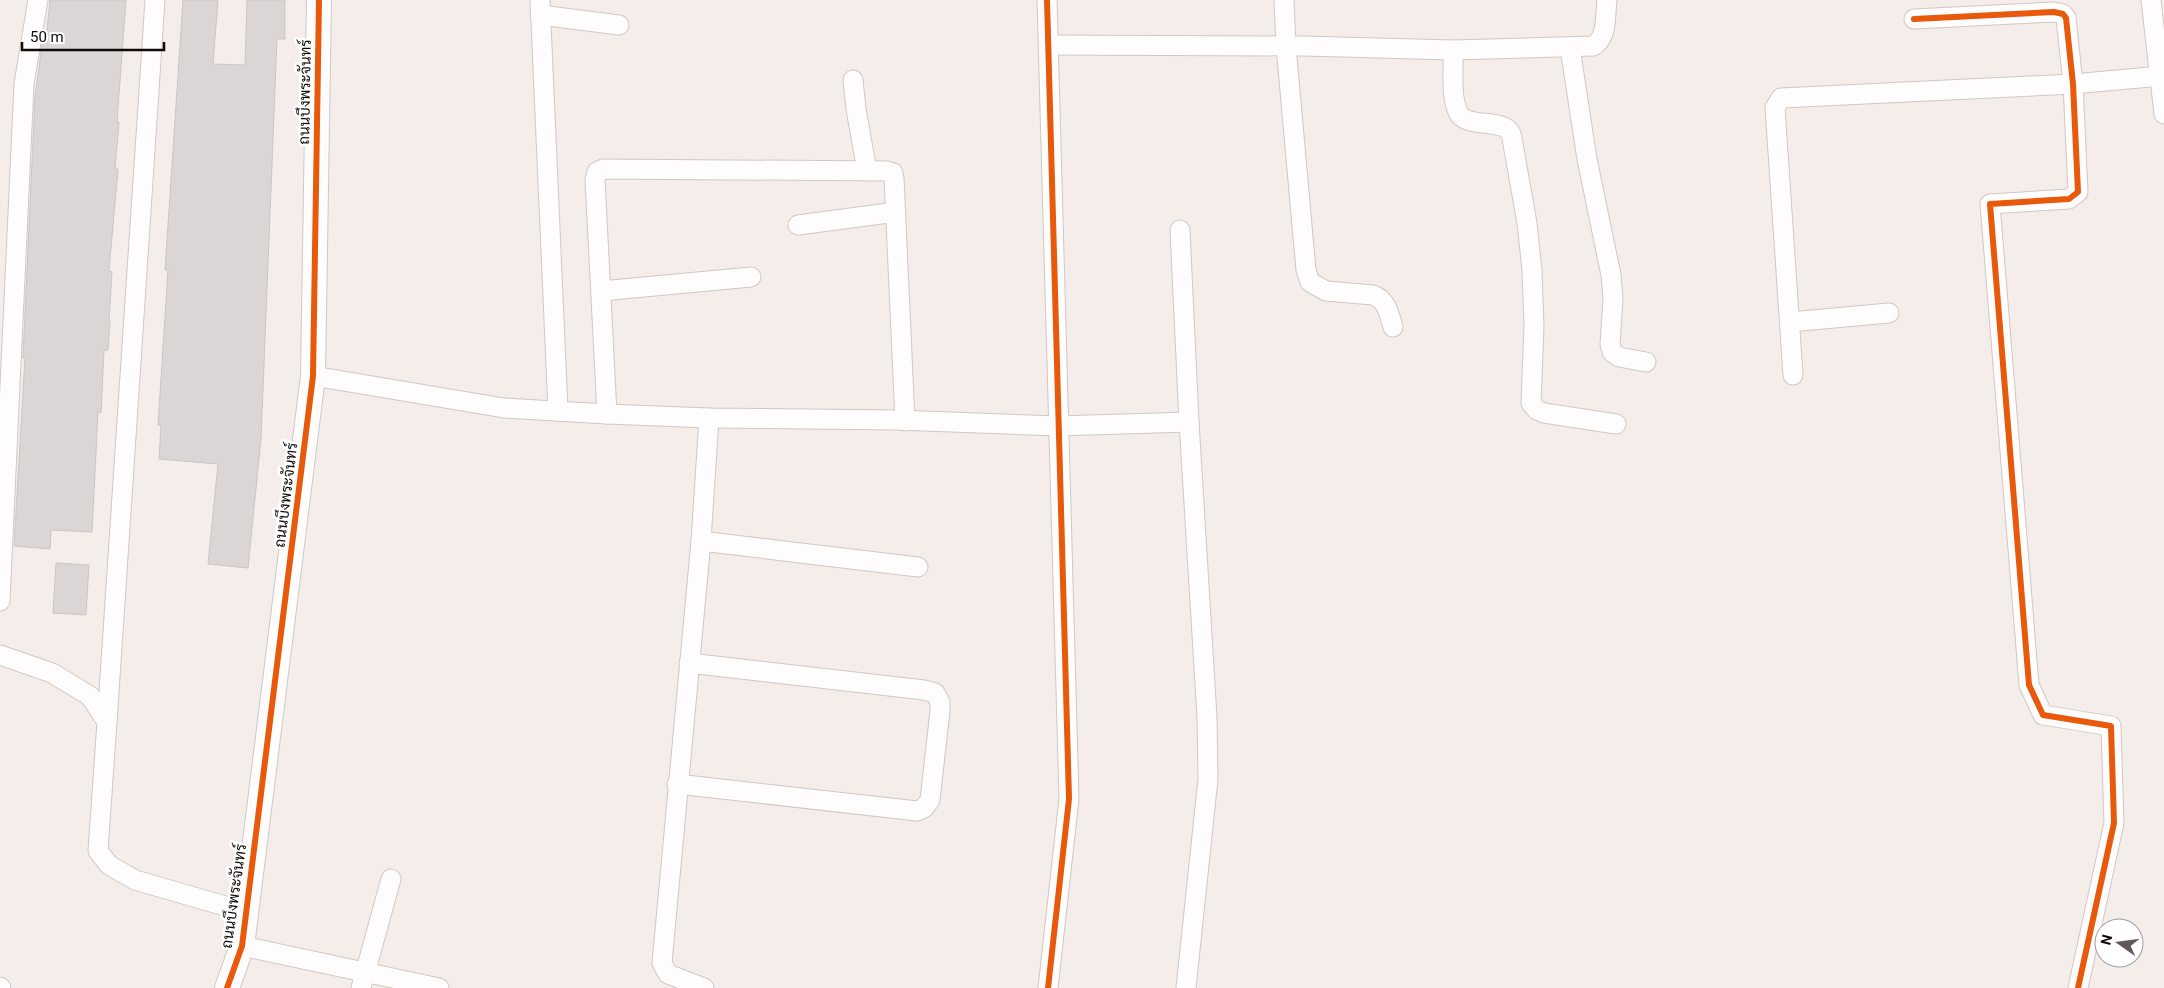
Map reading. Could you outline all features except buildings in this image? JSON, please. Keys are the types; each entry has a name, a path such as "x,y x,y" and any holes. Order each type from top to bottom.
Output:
{"street":[{"path":"0,601 24,84 38,0"},
{"path":"155,0 98,851 109,865 135,880 246,912"},
{"name":"ถนนบึงพระจันทร์","path":"227,988 242,946 313,376 319,0"},
{"path":"1047,0 1057,426 1069,799 1048,988"},
{"path":"1284,0 1286,46 1306,270 1310,282 1326,291 1380,297 1385,303 1393,327"},
{"path":"1049,45 1286,46 1453,50 1570,48 1594,46 1600,42 1603,34 1607,0"},
{"path":"2151,0 2164,114"},
{"path":"558,411 540,8 619,25"},
{"path":"1914,19 2054,12 2063,14 2066,18 2073,84 2078,192 2069,199 1990,204 2029,685 2043,715 2112,726 2114,823 2078,988"},
{"path":"1570,48 1586,159 1611,275 1614,298 1610,344 1612,352 1619,357 1646,362"},
{"path":"1453,50 1455,102 1459,114 1466,120 1503,127 1510,131 1513,144 1532,270 1534,327 1530,403 1537,410 1544,413 1616,424"},
{"path":"1793,375 1775,108 1780,98 2073,84 2161,76"},
{"path":"854,80 856,109 867,171"},
{"path":"607,414 595,180 597,172 603,169 887,171 893,173 896,212 905,421"},
{"path":"798,225 896,212"},
{"path":"1180,230 1189,422 1207,717 1208,779 1186,988"},
{"path":"601,291 751,277"},
{"path":"1790,322 1889,313"},
{"path":"313,376 504,408 607,414 1057,426 1189,422"},
{"path":"704,988 668,974 662,963 700,541 709,418"},
{"path":"700,541 918,566"},
{"path":"0,655 52,673 90,696 107,722"},
{"path":"678,784 917,811 924,808 930,800 940,711 940,702 935,693 924,690 689,663"},
{"path":"364,979 390,879"},
{"path":"242,946 364,979 439,988"}],"cycle path":[{"path":"227,988 242,946 313,376 319,0"},
{"path":"1047,0 1069,799 1048,988"},
{"path":"1914,19 2054,12 2063,14 2066,18 2073,84 2078,192 2069,199 1990,204 2029,685 2043,715 2111,726 2114,823 2078,988"}]}
